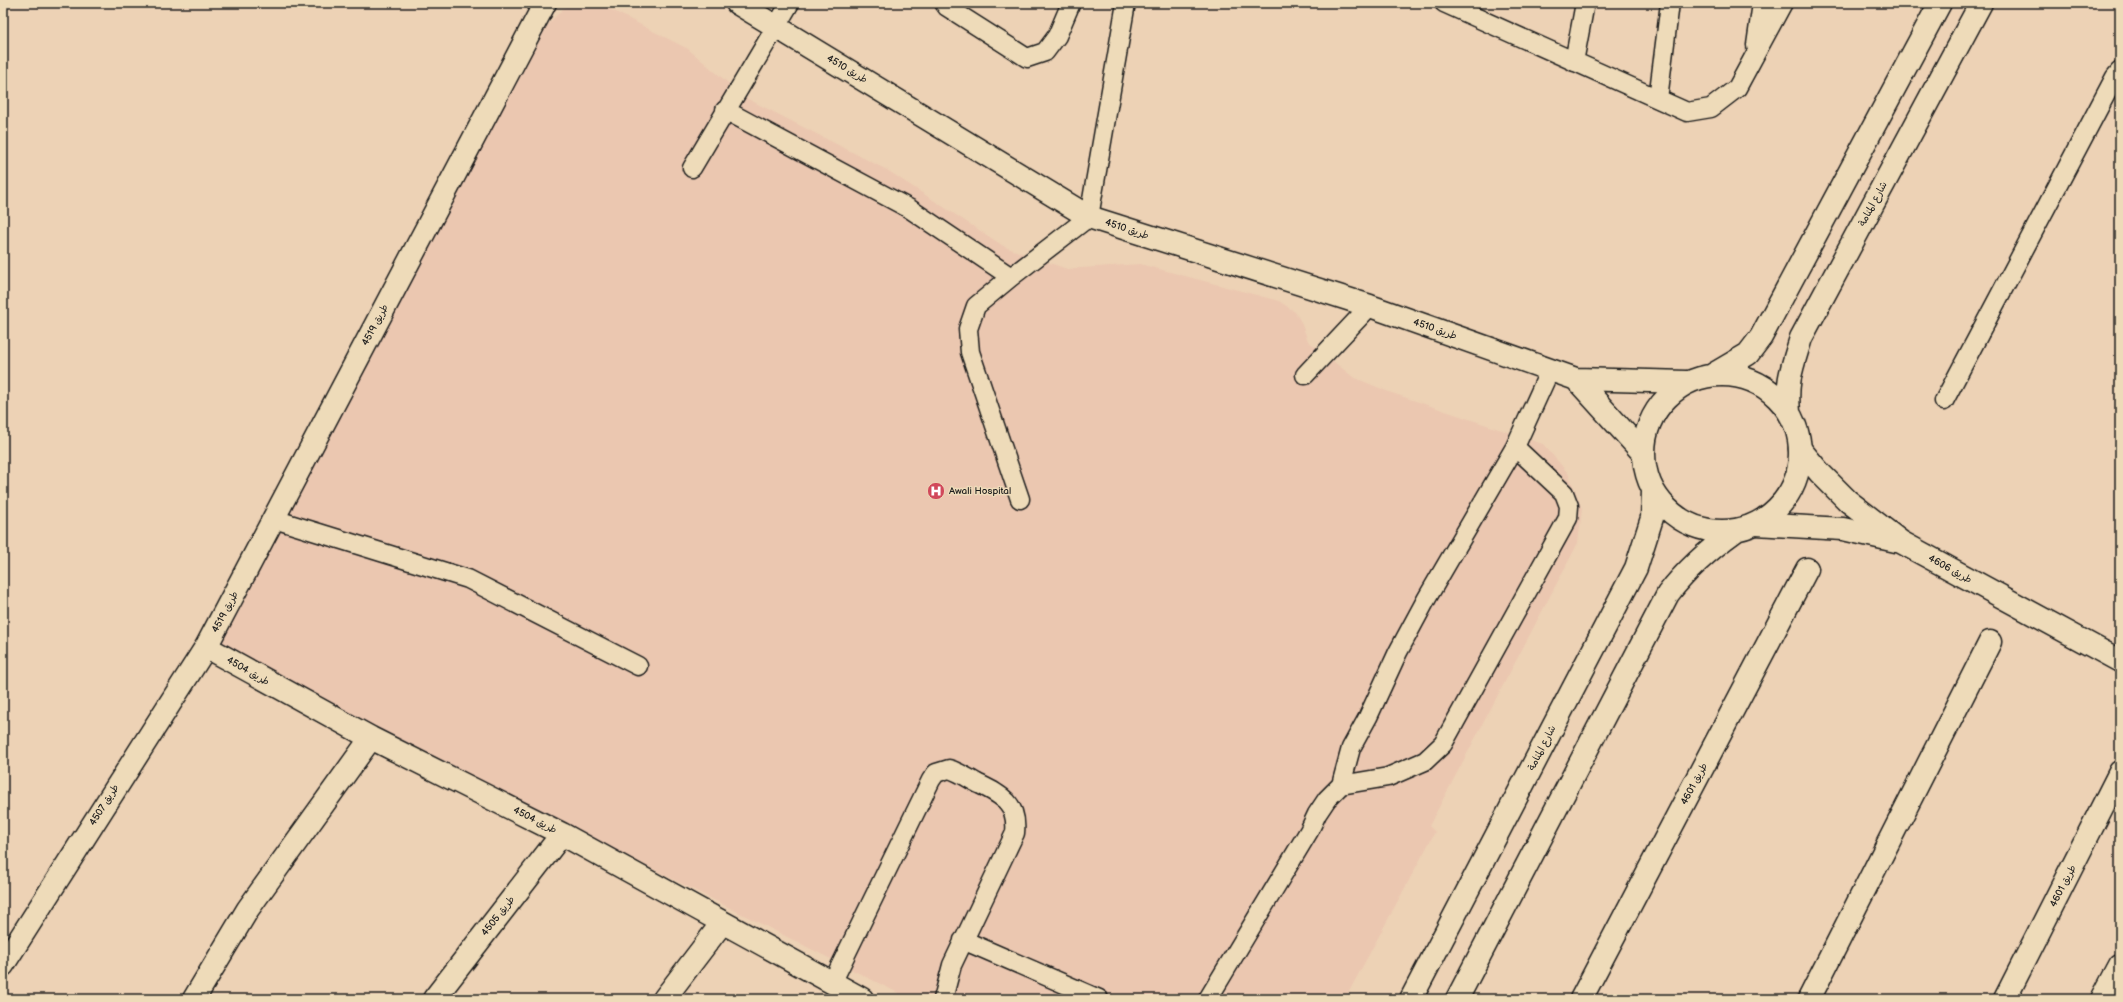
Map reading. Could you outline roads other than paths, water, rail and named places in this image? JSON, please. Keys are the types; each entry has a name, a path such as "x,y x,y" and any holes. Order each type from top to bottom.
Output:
{"street":[{"name":"طريق 4519","path":"206,647 544,3"},
{"name":"طريق 4510","path":"737,3 1089,217 1370,306 1576,379 1643,453"},
{"path":"1576,379 1686,382 1714,374 1748,354 1761,337 1940,3"},
{"name":"شارع المنامة","path":"1789,412 1787,390 1790,371 1801,338 1982,3"},
{"path":"1686,382 1663,400 1648,424 1643,453 1646,472 1653,491 1668,510 1688,524 1711,531 1735,531 1756,524 1774,512 1789,494 1798,472 1800,449 1797,430 1789,412 1769,390 1743,377 1714,374"},
{"name":"طريق 4606","path":"1800,449 1820,473 1848,501 1901,542 2120,661"},
{"name":"شارع المنامة","path":"1411,999 1636,568 1652,518 1653,491"},
{"path":"1756,524 1843,529 1901,542"},
{"path":"1457,999 1668,594 1680,579 1701,558 1735,531"},
{"name":"طريق 4601","path":"1581,999 1807,569"},
{"path":"1809,999 1990,642"},
{"name":"طريق 4504","path":"206,647 371,738 562,834 862,999"},
{"name":"طريق 4507","path":"3,965 206,647"},
{"path":"194,999 248,909 371,738"},
{"name":"طريق 4601","path":"2005,999 2120,772"},
{"name":"طريق 4505","path":"434,999 562,834"},
{"path":"664,999 722,923"},
{"path":"2102,999 2120,965"}],"lane":[{"path":"692,168 725,110 790,3"},
{"path":"944,3 947,7 1027,58 1045,52 1057,36 1071,3"},
{"path":"1020,499 970,352 968,329 976,306 1011,276 1089,217 1126,3"},
{"path":"1444,3 1463,7 1574,62 1688,112 1711,108 1737,88 1784,3"},
{"path":"1574,62 1585,3"},
{"path":"1658,99 1670,3"},
{"path":"1754,58 1762,3"},
{"path":"1944,401 2115,77 2120,71"},
{"path":"725,110 910,209 1011,276"},
{"path":"1305,375 1370,306"},
{"path":"1208,999 1317,814 1327,799 1341,785 1351,748 1368,717 1398,652 1427,598 1515,447 1550,370"},
{"path":"1341,785 1388,777 1425,761 1443,744 1568,518 1569,506 1564,493 1515,447"},
{"path":"274,519 468,579 638,666"},
{"path":"832,983 931,780 936,774 949,769 1002,796 1014,812 1016,822 1014,833 952,965 943,999"},
{"path":"963,940 1099,999"}],"place":[{"name":"Awali Hospital","path":"936,491"}]}
